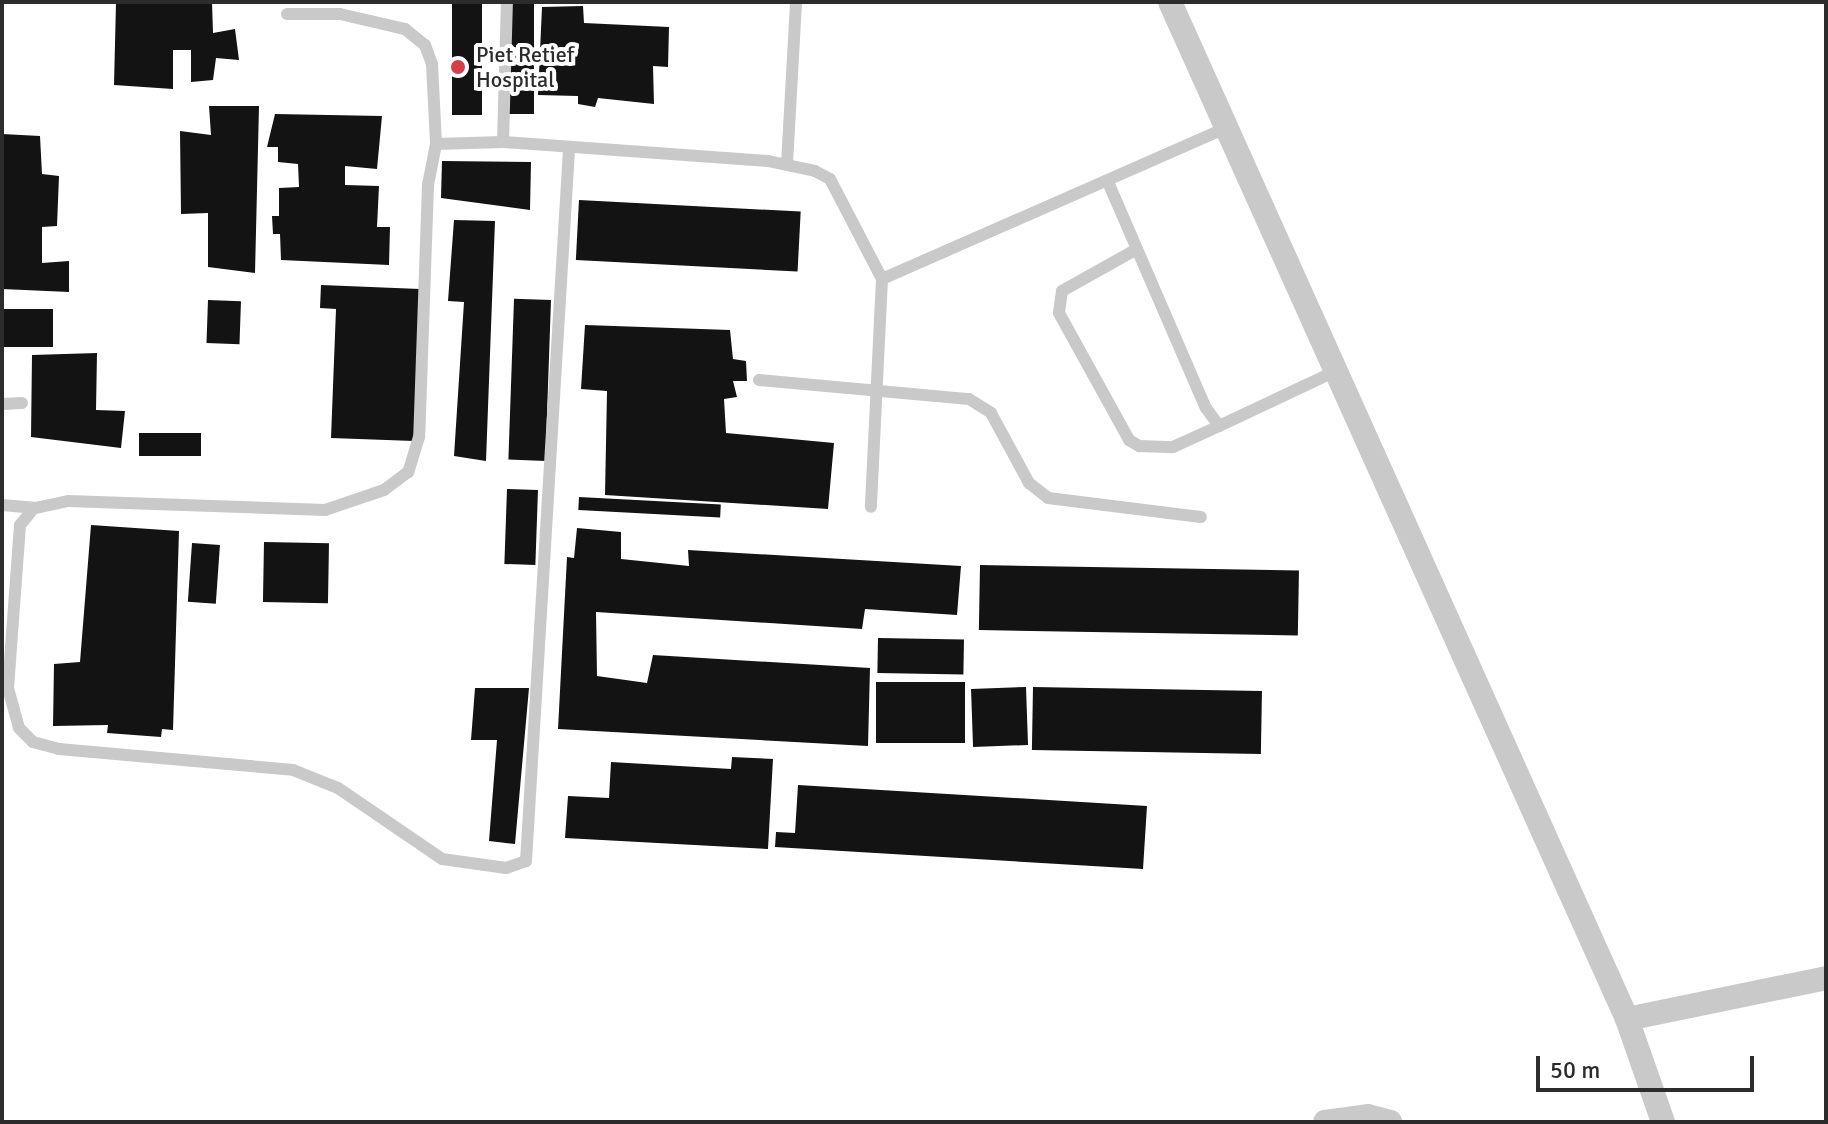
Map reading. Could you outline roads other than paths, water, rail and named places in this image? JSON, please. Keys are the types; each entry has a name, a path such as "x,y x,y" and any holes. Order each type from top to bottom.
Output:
{"street":[{"path":"1170,2 1224,129 1627,1019 1663,1122"},
{"path":"1627,1019 1826,978"},
{"path":"1325,1122 1368,1116 1390,1122"}],"lane":[{"path":"503,142 507,2"},
{"path":"787,164 796,2"},
{"path":"2,505 34,508 68,501 325,510 384,490 408,472 419,437 428,185 436,144 432,64 425,45 405,29 340,14 287,14"},
{"path":"882,279 1224,129"},
{"path":"436,144 503,142 569,150 787,164 830,179 882,279 871,507"},
{"path":"34,508 20,525 8,688 19,728 33,742 59,749 293,770 338,788 442,859 459,865 520,865 531,843 569,150"},
{"path":"1108,182 1206,408 1219,426"},
{"path":"1137,249 1062,291 1059,313 1129,440 1139,446 1173,447 1334,372"},
{"path":"759,380 877,388 969,399 991,413 1029,483 1048,498 1201,517"},
{"path":"2,404 22,403"}],"place":[{"name":"Piet Retief Hospital","path":"458,67"}]}
